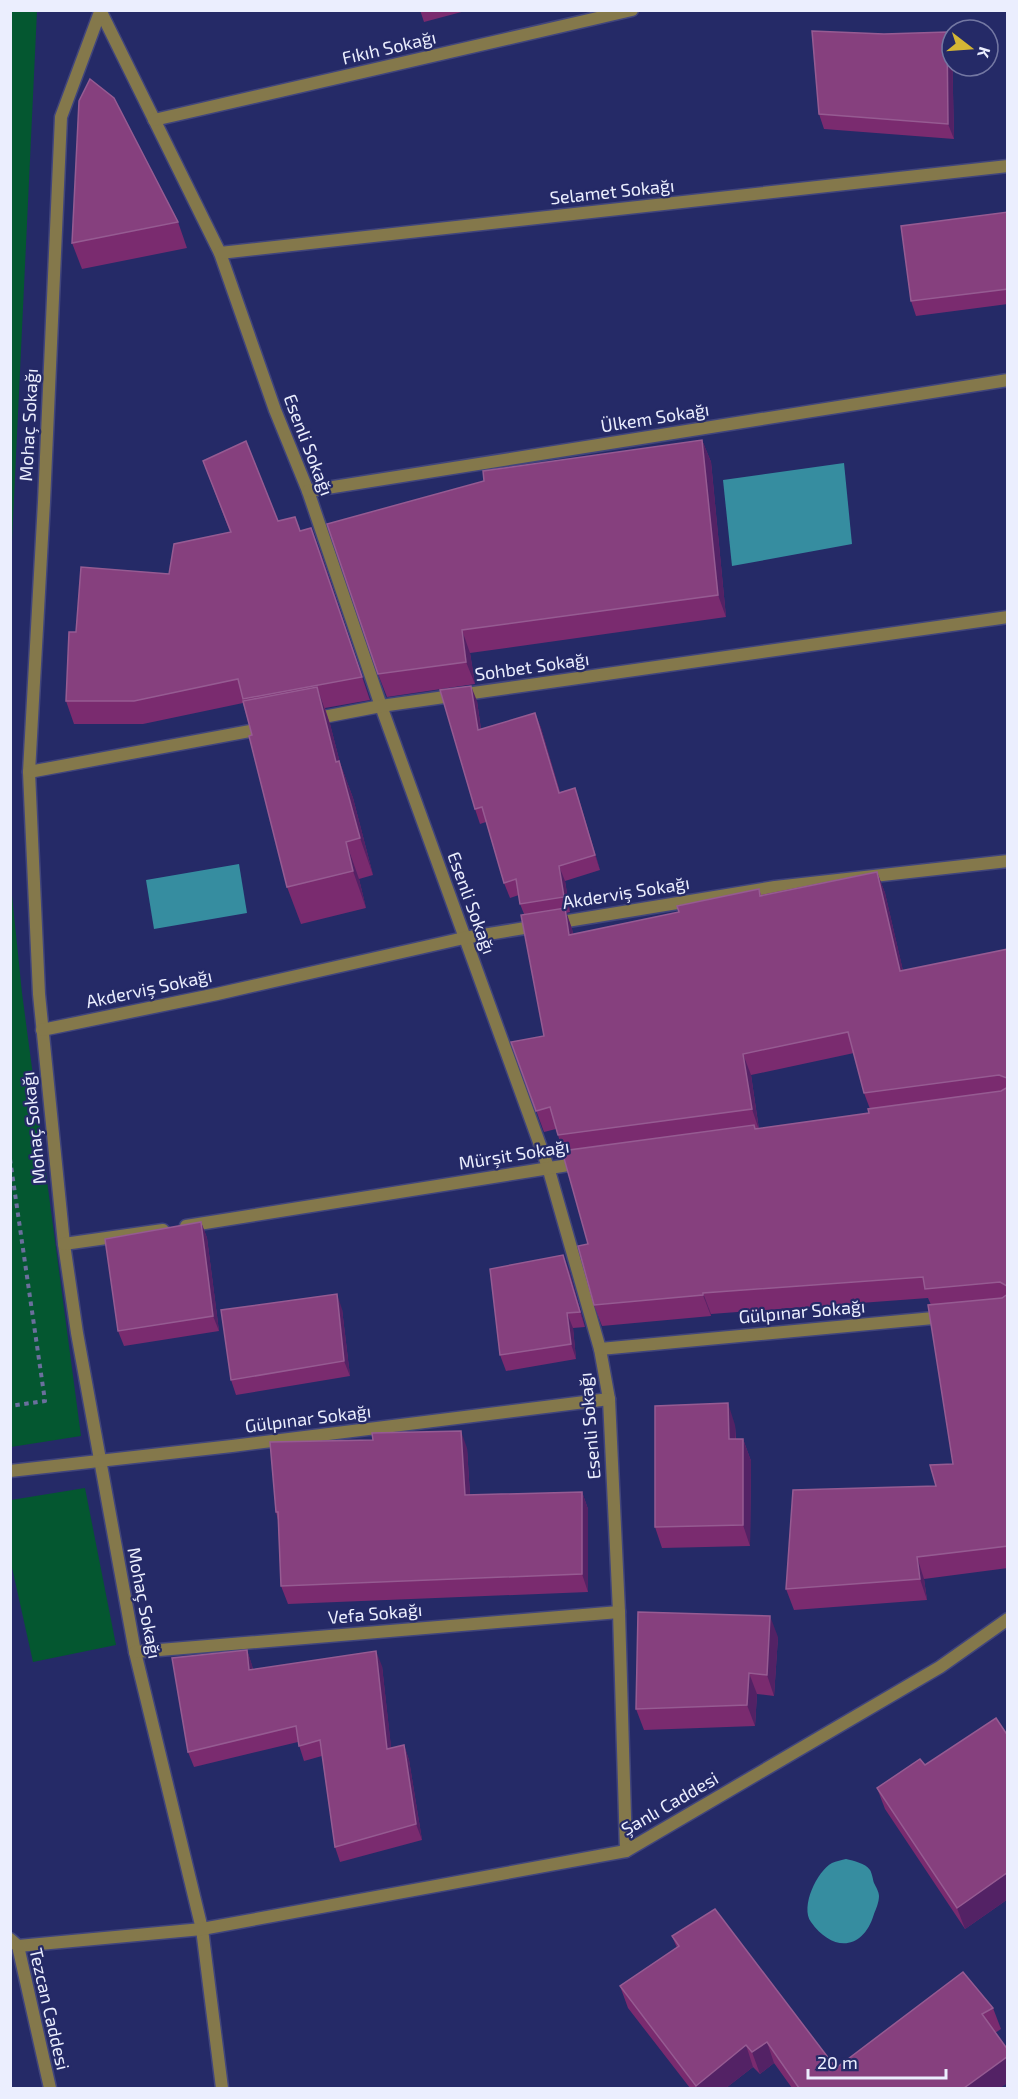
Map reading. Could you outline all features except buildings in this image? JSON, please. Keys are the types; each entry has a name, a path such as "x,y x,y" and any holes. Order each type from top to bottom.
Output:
{"street":[{"name":"Fıkıh Sokağı","path":"154,120 632,10"},
{"name":"Esenli Sokağı","path":"100,11 220,254 275,410 308,491 381,706 548,1167 600,1350 609,1399 619,1612 626,1851"},
{"name":"Mohaç Sokağı","path":"100,11 61,117 44,502 28,772 39,994 64,1244 99,1461 135,1652 202,1929 222,2088"},
{"name":"Selamet Sokağı","path":"220,254 1008,166"},
{"name":"Ülkem Sokağı","path":"308,491 1008,380"},
{"name":"Sohbet Sokağı","path":"299,722 381,706 1008,617"},
{"path":"28,772 275,726"},
{"name":"Akderviş Sokağı","path":"42,1030 217,994 464,938 775,887 1008,861"},
{"name":"Mürşit Sokağı","path":"64,1244 204,1224 595,1161"},
{"name":"Gülpınar Sokağı","path":"600,1350 961,1316"},
{"name":"Gülpınar Sokağı","path":"10,1471 609,1399"},
{"name":"Vefa Sokağı","path":"135,1652 619,1612"},
{"name":"Şanlı Caddesi","path":"14,1943 85,1940 202,1929 626,1851 940,1667 1008,1619"},
{"name":"Tezcan Caddesi","path":"14,1943 50,2088"}],"path":[{"path":"10,1159 45,1401 10,1407"}],"shaded area":[{"path":"10,11 37,11 11,562"},
{"path":"844,463 852,544 732,566 723,480"},
{"path":"239,864 247,913 154,929 146,880"},
{"path":"10,876 22,993 81,1436 11,1447"},
{"path":"85,1488 116,1645 33,1662 11,1563 11,1500"},
{"path":"846,1859 870,1870 879,1896 869,1926 855,1941 846,1943 828,1939 819,1932 811,1922 808,1908 812,1890 821,1873 832,1863"}]}
